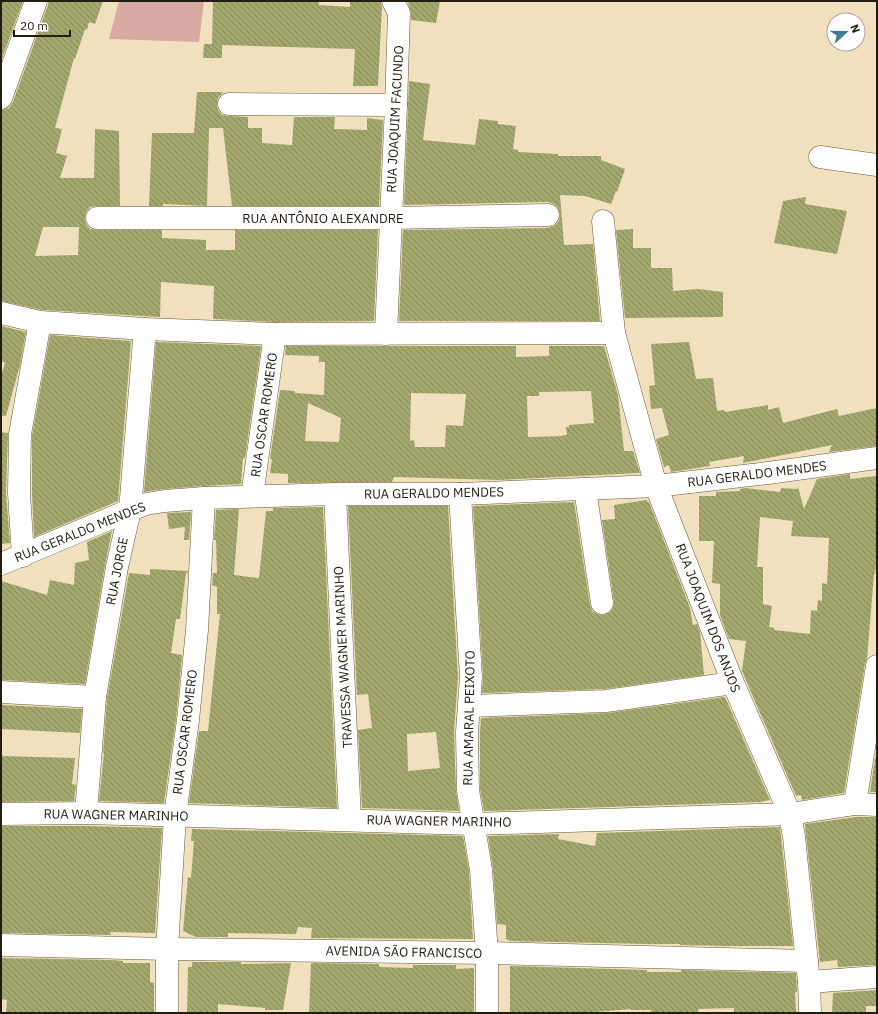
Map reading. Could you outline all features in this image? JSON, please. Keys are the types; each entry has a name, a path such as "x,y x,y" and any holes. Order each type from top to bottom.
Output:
{"street":[{"path":"1,98 36,1"},
{"name":"RUA JOAQUIM FACUNDO","path":"386,334 399,13 393,1"},
{"path":"229,104 396,105"},
{"path":"820,157 877,165"},
{"name":"RUA ANTÔNIO ALEXANDRE","path":"97,218 390,218 548,215"},
{"name":"RUA JOAQUIM DOS ANJOS","path":"603,221 614,333 656,486 733,683 790,814 794,836 807,961 810,1013"},
{"path":"1,313 40,322 145,329 275,334 614,333"},
{"path":"23,556 19,493 20,434 40,322"},
{"name":"RUA JORGE","path":"86,813 95,697 117,567 130,510 145,329"},
{"name":"RUA OSCAR ROMERO","path":"252,496 275,334"},
{"name":"RUA GERALDO MENDES","path":"1,564 130,510 146,504 165,501 252,496 335,494 460,494 656,486 877,458"},
{"path":"585,489 602,603"},
{"name":"TRAVESSA WAGNER MARINHO","path":"335,494 350,820"},
{"name":"RUA AMARAL PEIXOTO","path":"460,494 471,661 470,706 466,750 468,790 481,870 487,953 487,1013"},
{"name":"RUA OSCAR ROMERO","path":"167,1013 167,949 175,816 188,720 197,630 204,498"},
{"path":"855,804 877,666"},
{"path":"470,706 606,701 733,683"},
{"path":"1,692 95,697"},
{"name":"RUA WAGNER MARINHO","path":"1,814 86,813 473,824 790,814 855,804 877,805"},
{"name":"AVENIDA SÃO FRANCISCO","path":"1,945 167,949 487,953 807,961"},
{"path":"808,982 877,977"}],"shaded area":[{"path":"119,1 204,1 199,42 109,39"}],"building":[{"path":"1,1 23,1 1,61"},
{"path":"48,1 103,1 95,24 89,22 87,30 85,29 75,59 74,58 55,128 62,129 56,153 67,156 60,178 94,178 95,129 119,131 120,206 90,207 86,212 85,218 86,224 90,229 162,230 162,238 206,240 206,250 235,250 235,230 378,230 374,321 275,322 213,319 214,286 161,282 160,317 42,310 1,301 1,110 9,108 13,102 48,5","holes":["43,227 79,227 78,255 35,256"]},
{"path":"213,1 319,1 319,5 350,7 350,1 381,2 378,86 353,86 355,49 222,45 222,58 203,58 204,44 212,44"},
{"path":"409,1 440,1 436,23 411,20 411,13 408,3"},
{"path":"409,81 430,84 423,140 475,145 479,119 498,121 498,124 516,126 513,149 518,150 518,152 558,154 558,156 601,156 601,160 625,169 611,204 585,196 560,195 564,245 593,244 600,321 399,321 403,230 548,228 555,225 559,221 560,215 558,208 554,204 548,202 404,205"},
{"path":"197,92 223,92 218,98 218,110 222,115 248,117 248,128 262,128 262,143 292,145 294,117 335,117 334,129 367,130 367,118 383,120 379,206 232,206 223,128 209,128 207,206 163,204 163,206 149,206 152,133 194,133"},
{"path":"806,197 805,204 847,211 837,254 774,243 783,201"},
{"path":"633,229 633,248 651,248 651,268 672,268 673,291 698,289 723,292 723,317 625,318 616,230"},
{"path":"1,326 26,332 20,365 6,416 1,416 1,376 5,363 1,361"},
{"path":"50,335 131,341 118,501 34,537 32,436"},
{"path":"156,342 261,346 245,458 243,458 241,484 164,489 144,492"},
{"path":"689,342 696,379 713,378 717,411 724,410 725,412 768,405 768,410 779,407 783,423 837,409 839,416 877,408 877,446 829,452 832,445 743,463 744,456 709,462 710,466 671,472 669,465 664,467 656,439 669,435 662,408 651,409 649,386 655,385 651,344"},
{"path":"286,346 516,346 516,357 549,356 549,346 604,346 618,395 624,451 633,451 640,473 500,480 394,477 392,482 288,483 288,474 270,473 272,459 270,459 280,390 295,391 295,393 324,395 325,362 319,362 319,356 285,355","holes":["591,391 594,423 569,425 569,427 566,427 567,435 563,436 528,437 527,396 539,396 539,392","411,393 466,394 463,426 446,425 445,447 415,447 414,440 410,441","308,403 341,418 339,442 305,441"]},
{"path":"1,432 8,433 6,493 10,543 1,544"},
{"path":"850,474 850,479 876,476 877,552 867,659 844,793 802,800 801,795 796,796 742,671 746,641 729,639 720,615 720,584 712,583 714,541 699,541 699,496 716,496 716,492 740,491 740,489 745,488 780,492 781,488 797,489 798,487 804,509 817,479","holes":["760,517 793,521 791,536 829,538 827,584 822,583 822,601 818,600 817,611 811,610 810,634 774,630 774,628 769,627 772,606 763,604 763,567 757,567"]},
{"path":"647,500 690,608 693,625 697,624 700,632 704,675 605,689 482,693 483,676 473,506 574,502 590,605 592,611 603,615 610,612 613,608 614,602 602,520 615,519 614,505"},
{"path":"348,506 448,506 458,677 454,732 456,790 459,811 362,808 358,730 372,728 368,694 357,695","holes":["436,732 440,768 408,771 407,734"]},
{"path":"323,507 337,808 189,803 199,731 208,731 220,614 217,614 217,587 212,585 213,573 217,573 216,540 214,540 216,510 239,509 234,575 259,578 266,511 273,511 273,508"},
{"path":"191,512 189,540 184,540 185,527 169,529 167,513"},
{"path":"112,531 85,684 1,680 1,581 47,595 50,580 74,585 75,563 89,560 87,542"},
{"path":"150,569 188,571 187,574 186,573 180,619 176,619 171,653 182,655 176,719 164,803 99,801 104,753 107,699 129,573 150,575"},
{"path":"725,697 770,800 760,802 484,811 480,789 481,718 607,713"},
{"path":"1,705 82,709 80,733 1,729"},
{"path":"1,756 75,758 72,784 76,785 74,801 1,802"},
{"path":"875,758 877,758 877,792 870,792"},
{"path":"856,817 877,817 877,965 838,967 837,960 820,962 805,824"},
{"path":"1,826 162,828 155,933 110,932 111,935 1,933"},
{"path":"780,827 793,946 509,941 506,939 506,925 497,924 493,869 488,836 559,834 558,839 595,846 597,833"},
{"path":"192,829 463,836 469,871 473,939 311,938 312,928 298,927 296,934 228,933 228,937 196,937 183,931 188,877 191,878 194,841 191,841"},
{"path":"1,958 112,960 123,961 123,963 150,963 150,982 154,983 154,1013 6,1013 7,1000 1,999"},
{"path":"192,962 241,962 241,964 291,963 283,1010 265,1010 265,1008 218,1004 218,1013 187,1013 188,967 192,967"},
{"path":"311,963 379,964 379,967 413,968 413,965 456,965 456,969 474,968 474,1012 309,1013"},
{"path":"510,966 647,970 647,972 681,972 681,970 796,973 796,1013 734,1013 734,1008 698,1009 698,1013 651,1013 651,1010 631,1009 595,1013 510,1013"},
{"path":"877,990 877,1006 866,1006 866,1013 832,1013 833,993"}]}
